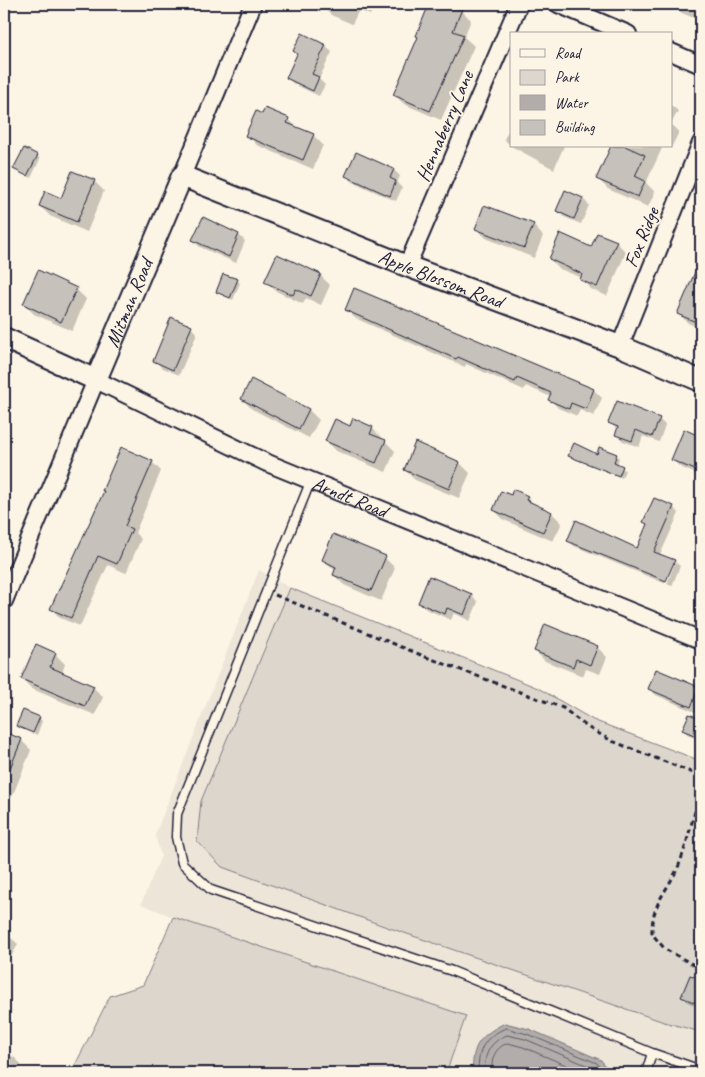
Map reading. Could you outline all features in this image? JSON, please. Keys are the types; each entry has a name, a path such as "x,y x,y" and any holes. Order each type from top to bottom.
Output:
{"street":[{"name":"Mitman Road","path":"4,601 252,4"},
{"name":"Hennaberry Lane","path":"407,266 519,4"},
{"path":"558,4 623,32"},
{"path":"672,52 701,65"},
{"name":"Fox Ridge","path":"620,346 701,143"},
{"name":"Apple Blossom Road","path":"182,176 407,266 620,346 701,381"},
{"name":"Arndt Road","path":"4,338 266,462 701,640"}],"lane":[{"path":"311,480 177,814 176,837 182,863 211,890 452,971 652,1053 701,1070"},
{"path":"646,1073 652,1053"}],"path":[{"path":"266,592 426,657 563,708 587,727 612,741 701,776"},
{"path":"701,794 678,867 655,908 652,918 652,934 666,950 701,968"}],"shaded area":[{"path":"259,570 290,588 538,688 593,720 701,761 701,1073 446,1073 466,1017 190,924 141,904 161,856 155,835"}],"green space":[{"path":"290,588 538,688 593,720 701,761 701,1032 664,1022 384,926 222,867 197,841 201,801"},
{"path":"173,917 466,1016 446,1073 71,1073 110,996 143,985"}],"water":[{"path":"505,1023 529,1029 601,1060 610,1073 473,1073 474,1055 479,1042 490,1032"}],"building":[{"path":"429,4 450,4 462,9 453,31 464,35 430,111 393,95 418,37 416,36"},
{"path":"302,33 326,45 312,74 319,77 313,91 286,78 297,54 293,51"},
{"path":"265,108 289,118 287,123 314,134 303,160 245,136 256,111 262,114"},
{"path":"24,148 38,155 27,176 13,169"},
{"path":"610,148 629,148 645,155 635,176 645,181 638,197 596,179"},
{"path":"356,152 394,169 390,178 396,181 390,196 345,176"},
{"path":"72,171 95,180 77,222 39,206 45,191 61,198"},
{"path":"565,190 583,198 574,219 556,211"},
{"path":"484,205 534,224 524,248 475,229"},
{"path":"203,217 239,234 229,257 192,240"},
{"path":"560,233 591,247 597,233 617,241 597,287 580,280 582,274 549,259"},
{"path":"277,254 321,274 311,296 296,289 293,295 264,282"},
{"path":"701,258 701,324 677,314"},
{"path":"38,270 77,288 61,322 23,304"},
{"path":"223,274 238,279 230,298 216,292"},
{"path":"354,288 594,389 586,409 571,403 569,409 548,400 551,393 517,378 515,382 458,357 456,359 345,310"},
{"path":"171,317 192,326 173,370 153,361"},
{"path":"251,379 309,409 299,429 241,399"},
{"path":"617,401 660,418 652,437 636,430 632,441 615,435 618,427 608,423"},
{"path":"353,418 373,427 370,434 386,440 376,463 325,441 335,419 350,426"},
{"path":"684,429 701,437 701,457 695,470 671,460"},
{"path":"415,442 460,462 449,489 404,470"},
{"path":"574,443 597,454 599,447 617,454 614,462 623,466 619,476 568,456"},
{"path":"121,447 153,461 125,526 132,529 117,564 98,556 71,618 50,609 104,491 102,491"},
{"path":"513,489 528,496 526,500 552,512 543,532 493,510 501,491 511,495"},
{"path":"654,498 674,506 654,552 675,560 666,581 567,541 576,520 637,548 647,524 643,522"},
{"path":"333,534 386,556 371,591 333,575 336,567 322,560"},
{"path":"429,576 472,594 464,615 447,608 445,614 418,603"},
{"path":"545,624 598,646 590,665 576,659 573,667 534,651"},
{"path":"36,644 56,653 50,667 94,686 85,706 21,679"},
{"path":"656,669 699,687 691,707 648,689"},
{"path":"23,710 40,717 33,733 16,726"},
{"path":"689,714 701,719 701,738 682,730"},
{"path":"4,732 22,739 4,783"},
{"path":"690,975 701,979 701,1005 681,997"}]}
